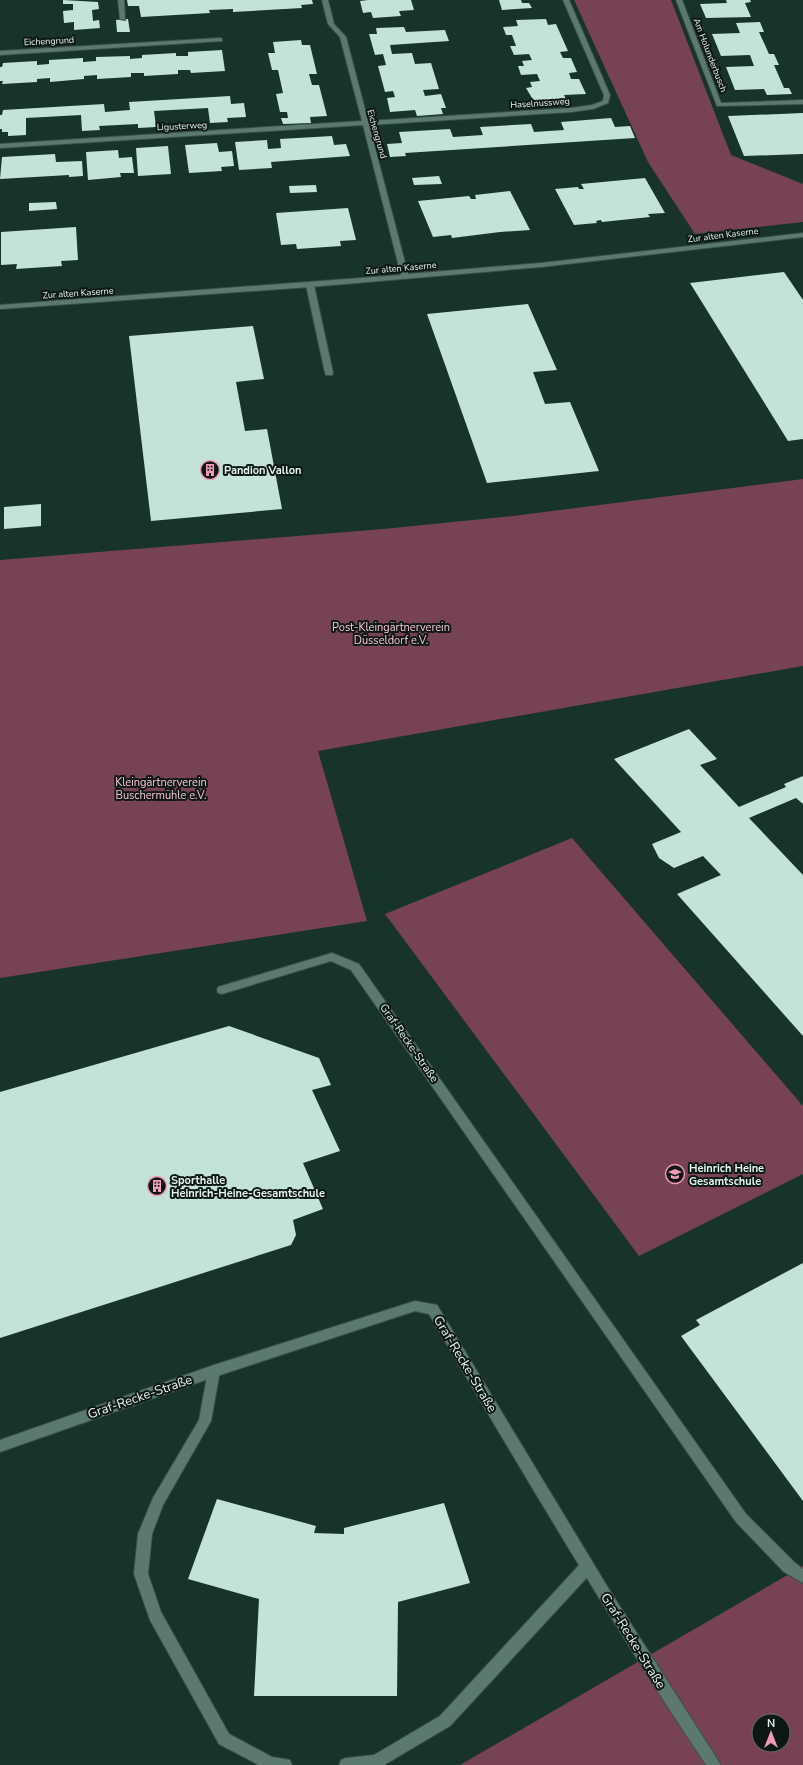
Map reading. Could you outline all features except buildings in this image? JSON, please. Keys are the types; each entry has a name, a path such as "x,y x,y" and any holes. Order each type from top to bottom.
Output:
{"street":[{"path":"121,0 123,19"},
{"name":"Eichengrund","path":"325,0 331,24 343,37 364,124 382,184 405,277"},
{"name":"Haselnussweg","path":"364,124 571,110 593,107 606,102 607,95 604,87 566,0"},
{"name":"Am Holunderbusch","path":"679,0 719,105 803,102"},
{"name":"Eichengrund","path":"0,53 220,40"},
{"name":"Ligusterweg","path":"0,146 364,124"},
{"name":"Zur alten Kaserne","path":"0,307 405,277 549,264 803,235"},
{"path":"310,285 329,373"},
{"name":"Graf-Recke-Straße","path":"222,990 332,957 355,966 741,1518 788,1567 803,1577"},
{"name":"Graf-Recke-Straße","path":"0,1446 214,1371 415,1306 433,1309 587,1567 664,1692 714,1765"},
{"path":"214,1371 205,1421 158,1502 145,1534 141,1574 155,1615 224,1739 271,1764 285,1765"},
{"path":"346,1765 376,1762 445,1721 587,1567"}],"green space":[{"path":"574,0 671,0 731,155 803,184 803,222 695,234 648,162"},
{"path":"803,479 803,666 318,751 367,921 0,978 0,560 383,529 513,516"},
{"path":"572,838 803,1106 803,1174 639,1256 385,914"},
{"path":"803,1566 803,1765 460,1765"}],"place":[{"name":"Pandion Vallon","path":"210,470"},
{"name":"Heinrich Heine Gesamtschule","path":"675,1174"},
{"name":"Sporthalle Heinrich-Heine-Gesamtschule","path":"157,1186"}],"park label":[{"name":"Post-Kleingärtnerverein Düsseldorf e.V.","path":"391,633"},
{"name":"Kleingärtnerverein Buschermühle e.V.","path":"161,788"}]}
